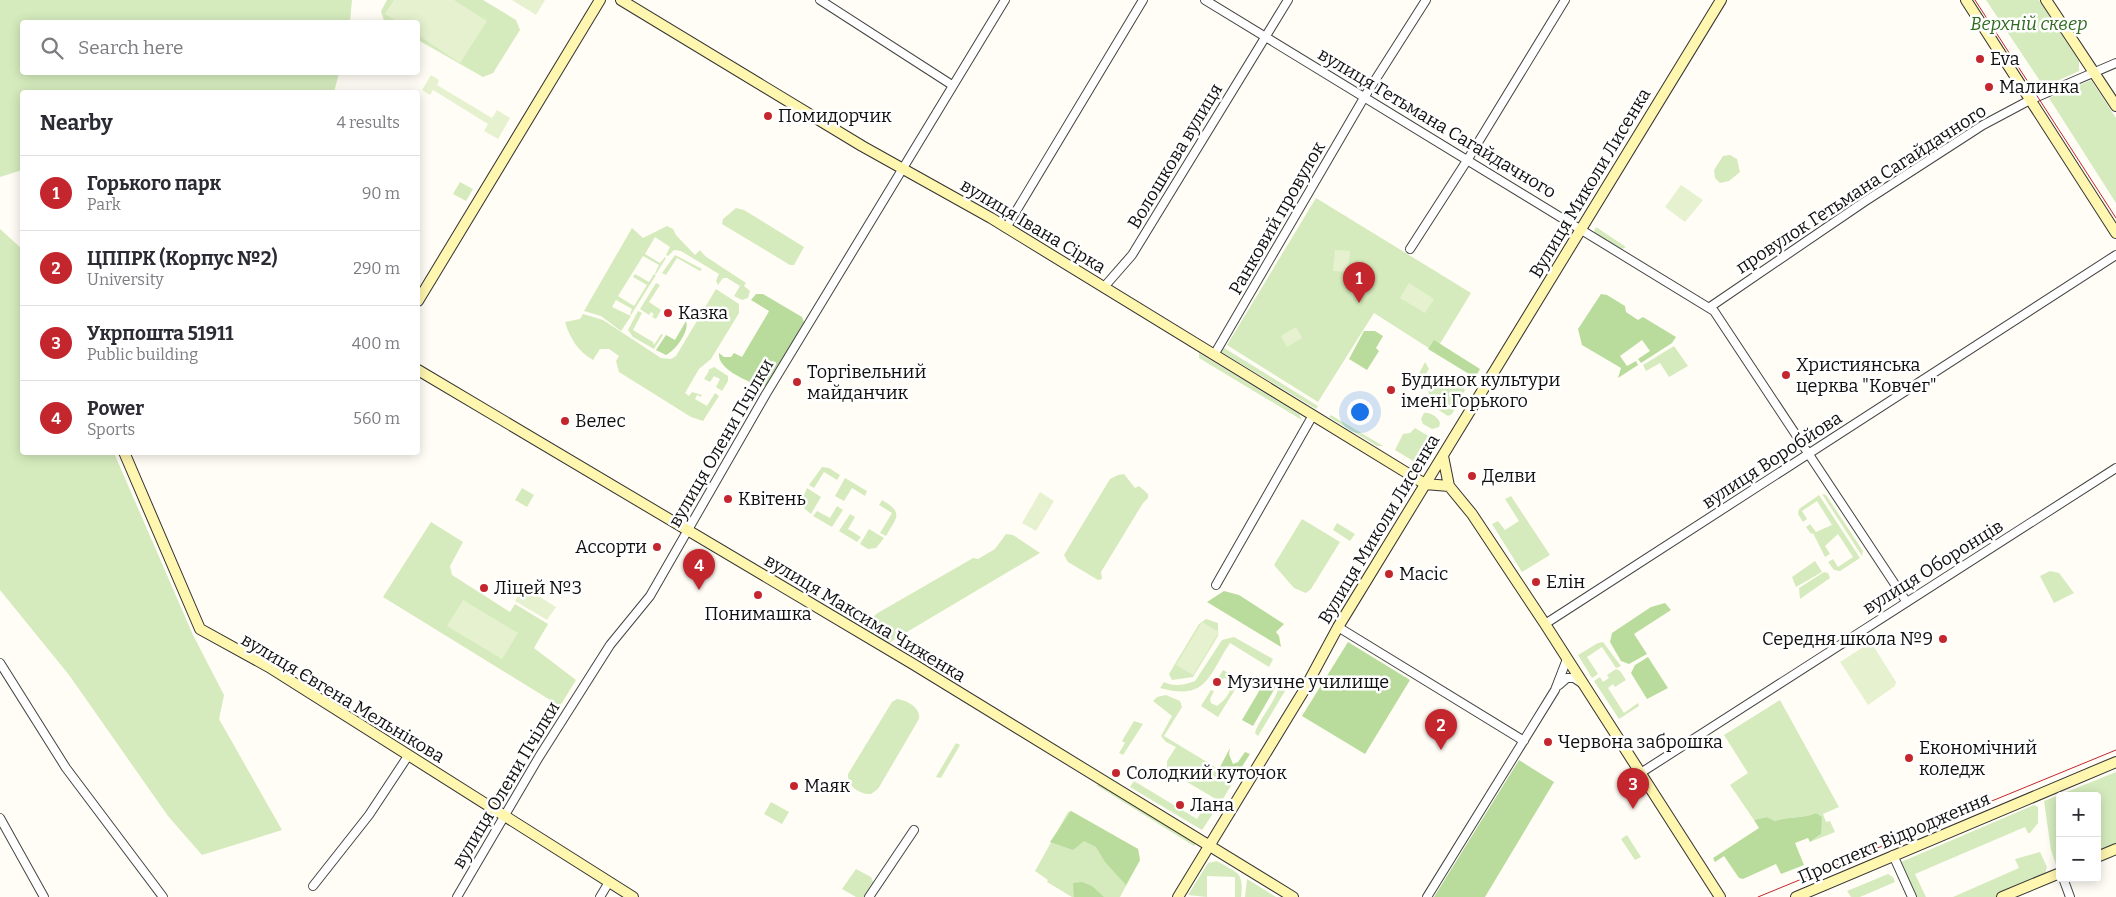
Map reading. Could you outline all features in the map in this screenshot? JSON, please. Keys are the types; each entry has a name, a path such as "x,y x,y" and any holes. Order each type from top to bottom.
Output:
{"street":[{"path":"420,298 600,0"},
{"name":"вулиця Івана Сірка","path":"621,0 901,169 1006,228 1426,484"},
{"path":"820,0 952,85"},
{"name":"вулиця Олени Пчілки","path":"457,897 504,816 610,645 650,596 766,394 1005,0"},
{"path":"1006,228 1143,0"},
{"name":"вулиця Гетьмана Сагайдачного","path":"1205,0 1710,307 1719,317 1906,601"},
{"name":"Волошкова вулиця","path":"1104,288 1132,255 1288,0"},
{"name":"Ранковий провулок","path":"1214,355 1365,96 1426,0"},
{"path":"1410,248 1468,159 1565,0"},
{"name":"Вулиця Миколи Лисенка","path":"1178,897 1303,692 1338,627 1721,0"},
{"path":"1966,0 2116,233"},
{"path":"2046,0 2116,106"},
{"name":"провулок Гетьмана Сагайдачного","path":"1710,307 1864,202 1983,126 2030,100 2116,63"},
{"name":"вулиця Воробйова","path":"1545,624 2116,255"},
{"name":"вулиця Максима Чиженка","path":"420,371 913,664 1208,847 1293,897"},
{"path":"1216,585 1313,415"},
{"name":"вулиця Євгена Мельнікова","path":"125,455 200,629 269,667 633,897"},
{"path":"1443,456 1449,486 1472,514 1545,624 1639,774 1720,897"},
{"name":"вулиця Оборонців","path":"1639,774 2116,468"},
{"path":"1426,484 1449,486"},
{"path":"1338,627 1524,741"},
{"path":"1555,690 1568,659"},
{"path":"0,663 66,768 118,834 163,897"},
{"path":"1427,897 1561,681 1567,678 1574,678 1585,686"},
{"path":"313,886 369,815 408,756"},
{"name":"Проспект Відродження","path":"1796,897 2116,762"},
{"path":"0,818 44,897"},
{"path":"869,897 914,830"},
{"path":"2101,855 2116,849"},
{"path":"1893,856 1912,897"},
{"path":"2002,897 2056,877"},
{"path":"600,897 609,882"},
{"path":"2062,882 2070,897"}],"green space":[{"path":"0,0 352,0 350,20 20,20 20,75 338,75 335,90 20,90 20,171 0,177"},
{"path":"387,0 483,0 516,20 520,30 493,73 483,77 420,41 420,20 384,20 381,11"},
{"path":"394,0 454,0 487,21 460,63 420,36 420,20 395,20 385,14"},
{"path":"512,0 545,0 536,15"},
{"name":"Верхній сквер","path":"1986,0 2039,0 2079,61 2079,71 2044,87"},
{"path":"431,75 439,80 437,85 492,118 497,110 510,118 498,139 484,131 488,124 433,90 430,95 422,90"},
{"name":"Верхній сквер","path":"2091,80 2116,118 2116,203 2049,98"},
{"path":"1730,155 1737,159 1740,172 1729,181 1720,183 1715,178 1714,170 1723,156"},
{"path":"460,182 473,189 466,201 453,194"},
{"path":"1681,185 1703,200 1685,222 1665,207"},
{"path":"1316,198 1471,293 1435,352 1374,313 1318,402 1227,345"},
{"path":"736,208 744,210 804,247 794,265 790,265 722,224 723,219"},
{"path":"667,226 673,229 676,235 695,255 700,250 705,256 746,283 744,286 750,291 748,298 742,300 734,296 740,286 727,278 723,278 718,285 716,281 719,274 681,251 674,250 668,256 666,255 670,247 655,237 645,254 660,263 666,258 656,274 659,265 643,256 618,296 634,306 647,285 633,277 635,274 649,282 654,274 656,275 631,315 632,309 616,300 612,307 631,316 621,331 601,316 584,311 632,228 643,238"},
{"path":"1596,227 1626,247 1622,249 1596,234 1594,231"},
{"path":"0,229 20,247 20,455 115,455 193,635 224,695 219,719 282,830 202,855 168,816 69,675 0,590"},
{"path":"1335,250 1350,251 1348,272 1333,271"},
{"path":"675,255 702,269 700,271 677,258 666,275 662,273"},
{"path":"656,283 660,285 649,302 661,310 656,319 652,317 654,314 651,312 649,315 640,309"},
{"path":"1409,283 1434,299 1425,313 1400,298"},
{"path":"716,289 739,304 739,313 711,359 699,369 685,393 689,396 692,392 702,395 701,397 697,395 695,399 707,406 715,393 719,396 703,421 691,417 619,372 616,361 619,356 609,349 600,349 593,360 583,353 569,334 565,322 580,319 583,314 603,320 661,358 671,359 676,356"},
{"path":"756,294 763,294 802,317 804,322 767,385 760,387 734,374 723,364 719,353 724,357 731,357 734,353 742,357 769,311 751,300"},
{"path":"1601,294 1607,295 1625,306 1626,312 1638,320 1643,317 1676,337 1672,343 1641,363 1638,359 1650,351 1642,340 1620,356 1627,366 1636,361 1638,365 1618,378 1621,368 1582,345 1578,329"},
{"path":"638,311 642,313 633,330 653,342 654,345 661,334 663,335 654,349 633,337 628,330"},
{"path":"686,321 687,325 684,335 670,353 666,355 656,350 666,335 675,340"},
{"path":"1296,327 1302,338 1287,347 1281,336"},
{"path":"1364,331 1375,331 1383,336 1376,348 1379,351 1367,370 1349,359"},
{"path":"1434,340 1480,369 1477,374 1469,374 1428,349"},
{"path":"1221,346 1318,406 1316,409 1218,350"},
{"path":"1674,346 1688,366 1669,377 1660,363 1646,371 1643,365"},
{"path":"1199,353 1299,414 1302,420 1199,358"},
{"path":"1425,362 1429,369 1415,392 1411,390"},
{"path":"714,367 728,376 728,381 722,391 716,387 720,379 714,376 710,382 704,379 708,370"},
{"path":"1442,373 1461,384 1465,390 1452,414 1448,416 1429,404 1431,397 1428,392 1436,378"},
{"path":"1424,413 1429,413 1436,417 1440,423 1439,427 1432,429 1423,424 1421,419"},
{"path":"1331,415 1383,446 1377,446 1329,417"},
{"path":"1415,428 1435,440 1420,465 1395,450 1403,434 1410,433"},
{"path":"822,467 829,468 840,475 837,480 824,472 814,488 809,485"},
{"path":"1124,474 1135,488 1139,486 1148,494 1148,498 1143,503 1101,572 1102,579 1098,580 1068,562 1064,555 1110,479"},
{"path":"845,478 867,491 865,496 852,488 844,501 835,496"},
{"path":"522,488 534,495 527,507 515,500"},
{"path":"807,488 821,497 811,514 801,502"},
{"path":"1040,492 1054,501 1036,531 1022,523"},
{"path":"1822,494 1826,495 1863,551 1862,556"},
{"path":"1819,495 1860,558 1840,571 1834,570 1828,562 1833,559 1838,567 1853,557 1838,534 1825,546 1830,554 1825,557 1813,533 1811,534 1806,527 1810,524 1816,532 1832,525 1817,501 1802,511 1807,519 1803,522 1798,514 1799,509"},
{"path":"1511,496 1550,555 1522,572 1492,524 1498,521 1505,530 1519,521 1505,499"},
{"path":"882,500 889,504 896,512 895,520 886,536 880,533 892,513 879,505"},
{"path":"837,506 843,510 832,527 813,516 817,511 830,518"},
{"path":"850,514 855,517 848,529 861,537 857,542 839,531"},
{"path":"1302,519 1340,542 1311,589 1306,593 1294,588 1274,565"},
{"path":"431,522 463,542 450,566 452,575 510,612 515,604 548,624 534,648 576,680 560,706 383,597"},
{"path":"1337,523 1355,534 1350,541 1333,530"},
{"path":"869,529 884,538 876,548 868,549 860,544"},
{"path":"1006,534 1013,535 1040,553 885,645 863,630 876,614 973,558 978,559 995,549"},
{"path":"1815,561 1822,572 1796,587 1792,577"},
{"path":"2050,571 2059,573 2074,593 2054,603 2040,576"},
{"path":"1824,572 1828,573 1830,578 1800,599 1799,588"},
{"path":"524,587 556,607 547,620 515,601"},
{"path":"1224,591 1239,595 1284,624 1276,632 1279,636 1281,647 1207,602"},
{"path":"463,600 518,633 502,659 447,626"},
{"path":"1665,603 1671,610 1634,634 1647,654 1629,664 1621,661 1610,642 1612,633 1651,607"},
{"path":"1206,619 1218,623 1218,636 1193,677 1172,680 1169,674 1199,624"},
{"path":"1202,622 1219,632 1193,675 1176,665"},
{"path":"1234,637 1273,659 1269,667 1230,643 1211,675 1197,688 1188,691 1176,691 1160,688 1164,682 1171,685 1180,685 1195,681 1222,640"},
{"path":"1348,642 1410,680 1365,754 1302,716"},
{"path":"1603,642 1621,666 1616,668 1602,647 1587,657 1598,674 1592,678 1578,655"},
{"path":"1871,642 1896,682 1895,686 1868,705 1840,662"},
{"path":"1648,657 1668,688 1647,699 1631,673 1635,665"},
{"path":"1616,669 1620,671 1626,680 1615,687 1613,684 1608,688 1624,713 1638,703 1639,706 1619,719 1594,681 1600,677 1603,682 1609,678 1607,675"},
{"path":"1223,670 1241,680 1218,717 1201,706 1211,690 1214,691 1210,699 1211,703 1217,706 1228,695 1231,684 1230,680 1224,678 1216,686 1214,685"},
{"path":"1269,678 1274,682 1275,688 1253,726 1242,720 1265,681 1267,682"},
{"path":"1279,681 1288,686 1258,736 1255,733 1276,694"},
{"path":"1166,695 1180,701 1182,707 1164,736 1235,779 1221,802 1170,772 1167,767 1167,761 1176,747 1166,742 1161,736 1172,716 1153,701 1157,697"},
{"path":"897,699 905,701 916,708 919,719 878,789 871,794 863,793 852,786 848,774 892,702"},
{"path":"1780,700 1839,807 1823,814 1826,822 1830,821 1835,832 1810,842 1821,834 1816,813 1775,821 1767,817 1754,820 1730,785 1748,773 1724,735"},
{"path":"1134,721 1143,724 1123,755 1119,753 1125,743 1122,741"},
{"path":"956,743 960,745 941,778 936,777"},
{"path":"1230,748 1229,754 1233,764 1238,762 1245,752 1250,754 1236,776 1220,767"},
{"path":"1519,760 1554,782 1485,897 1434,897"},
{"path":"2116,772 2116,845 2101,851 2101,792 2066,792"},
{"path":"1134,781 1197,819 1205,806 1200,802 1203,797 1218,806 1202,830 1130,787"},
{"path":"1096,785 1101,785 1196,843 1194,846"},
{"path":"2056,796 2056,865 2051,850 2044,801"},
{"path":"771,802 789,812 782,824 764,814"},
{"path":"2034,805 2038,807 2038,823 2030,833 2028,833 2025,827 1915,874 1926,897 1915,897 1901,862"},
{"path":"1071,811 1138,849 1140,860 1120,897 1072,897 1047,882 1048,880 1035,871 1068,812"},
{"path":"1071,811 1138,849 1140,860 1126,885 1105,862 1096,847 1084,841 1073,850 1050,842"},
{"path":"1816,813 1822,817 1821,834 1810,842 1808,838 1795,843 1804,865 1781,874 1776,864 1743,879 1739,878 1724,856 1715,862 1713,858 1759,828 1754,820 1767,817 1775,821"},
{"path":"1627,835 1641,857 1635,860 1621,839"},
{"path":"2040,852 2047,867 2044,877 1997,897 1953,897 2019,868 2015,859"},
{"path":"1217,861 1238,874 1242,889 1241,897 1235,897 1235,877 1207,876 1207,897 1188,895 1208,863"},
{"path":"856,869 871,877 874,884 866,897 856,897 842,889"},
{"path":"1888,874 1893,877 1895,882 1860,897 1851,897 1847,891"},
{"path":"1247,879 1276,897 1245,897"},
{"path":"1082,882 1092,886 1104,897 1074,897 1073,883"}],"tram line":[{"path":"1975,0 2116,218"},
{"path":"1758,897 2116,750"}],"place":[{"name":"Eva","path":"1980,59"},
{"name":"Малинка","path":"1989,87"},
{"name":"Помидорчик","path":"768,116"},
{"name":"Горького парк","path":"1359,303"},
{"name":"Казка","path":"668,313"},
{"name":"Християнська церква \"Ковчег\"","path":"1786,375"},
{"name":"Торгівельний майданчик","path":"797,382"},
{"name":"Будинок культури імені Горького","path":"1391,390"},
{"name":"Велес","path":"565,421"},
{"name":"Делви","path":"1472,476"},
{"name":"Квітень","path":"728,499"},
{"name":"Ассорти","path":"657,547"},
{"name":"Macic","path":"1389,574"},
{"name":"Елін","path":"1536,582"},
{"name":"Ліцей №3","path":"484,588"},
{"name":"Power","path":"699,590"},
{"name":"Понимашка","path":"758,595"},
{"name":"Середня школа №9","path":"1943,639"},
{"name":"Музичне училище","path":"1217,682"},
{"name":"Червона заброшка","path":"1548,742"},
{"name":"ЦППРК (Корпус №2)","path":"1441,750"},
{"name":"Економічний коледж","path":"1909,758"},
{"name":"Солодкий куточок","path":"1116,773"},
{"name":"Маяк","path":"794,786"},
{"name":"Лана","path":"1180,805"},
{"name":"Укрпошта 51911","path":"1633,809"}]}
